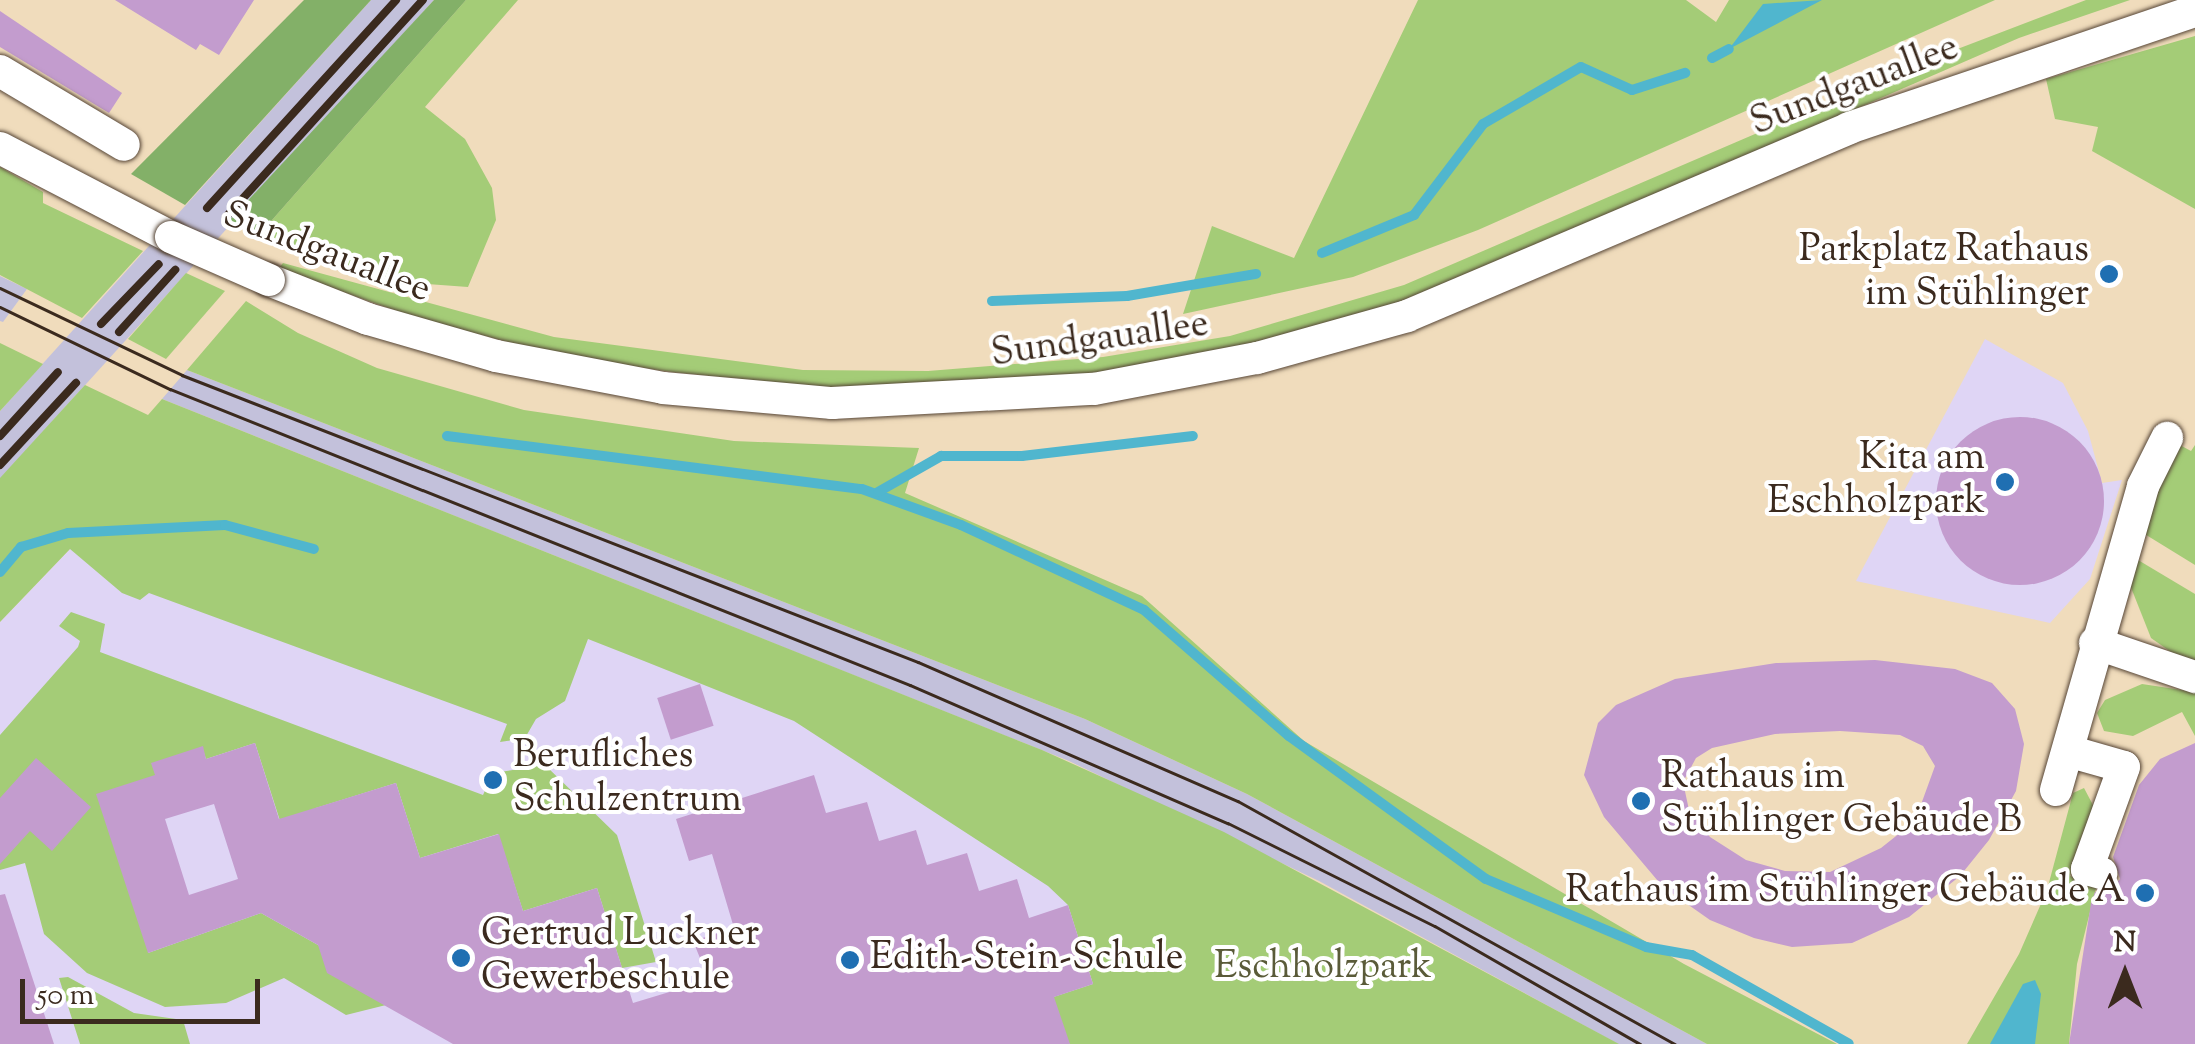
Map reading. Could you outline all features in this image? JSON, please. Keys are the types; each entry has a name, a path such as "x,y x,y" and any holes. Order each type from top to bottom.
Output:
{"street":[{"name":"Sundgauallee","path":"0,148 106,206 269,280 368,319 496,356 664,388 832,403 1094,389 1257,358 1406,316 1848,128 2195,11"},
{"path":"0,71 124,145"},
{"path":"2056,790 2094,642 2143,486 2167,438"},
{"path":"2094,642 2195,677"},
{"path":"2068,751 2124,767 2087,869 2101,873"}],"shaded area":[{"path":"371,0 434,0 0,479 0,411"},
{"path":"0,276 27,289 3,322 0,321"},
{"name":"Kita am Eschholzpark","path":"1985,339 2063,383 2088,431 2102,483 2122,480 2090,579 2050,623 1856,581"},
{"path":"187,370 1085,719 1247,794 1707,1044 1618,1044 1319,881 1069,761 162,399"},
{"name":"Berufliches Schulzentrum","path":"236,484 1206,869 1260,1044 0,1044 0,622 70,549"}],"green space":[{"path":"304,0 371,0 185,205 131,174"},
{"path":"434,0 466,0 258,236 228,222"},
{"path":"466,0 518,0 425,107 465,139 492,188 496,220 468,287 400,282 258,236"},
{"path":"1418,0 1686,0 1716,22 1729,0 1995,0 1478,230 1353,277 1183,314 1212,226 1294,258"},
{"path":"2086,0 2130,0 2019,38 1439,290 1319,329 1123,372 821,388 673,372 565,357 420,319 278,269 283,263 554,337 803,370 928,371 1103,357 1230,336 1404,285 1913,66"},
{"path":"2195,36 2195,209 2092,151 2098,127 2055,119 2046,79"},
{"path":"0,167 43,192 43,203 143,251 82,318 0,275"},
{"path":"186,273 225,291 166,359 128,339"},
{"path":"246,301 298,333 377,368 524,410 734,441 919,448 905,493 1142,596 1304,741 1684,964 1837,1044 1707,1044 1247,794 1085,719 187,370"},
{"path":"0,343 43,364 0,411"},
{"name":"Eschholzpark","path":"85,385 148,415 162,399 1042,750 1224,832 1619,1044 1070,1044 1017,1009 1093,984 1068,905 1048,886 794,721 644,661 588,639 565,701 536,719 525,738 500,742 507,724 149,593 140,600 122,593 70,549 0,622 0,478"},
{"path":"2176,443 2191,451 2195,445 2195,565 2143,533"},
{"path":"2133,557 2195,594 2195,669 2151,638 2130,585"},
{"path":"71,612 105,624 100,652 483,795 493,773 545,765 617,835 656,962 622,968 597,888 523,911 498,834 420,858 396,783 316,808 291,855 255,743 206,759 202,747 155,775 148,953 261,913 318,945 386,1005 346,1015 284,978 226,1003 165,1007 87,973 44,934 25,863 0,870 0,735 78,647 80,641 59,626"},
{"path":"2142,684 2195,692 2195,736 2182,712 2133,736 2104,731 2097,713 2105,700"},
{"path":"2084,788 2094,807 2070,876 2097,884 2077,964 2069,1044 1967,1044 2019,954 2047,890 2073,793"},
{"path":"68,977 134,1013 183,1020 190,1044 80,1044 59,978"}],"water":[{"path":"1822,0 1729,49 1763,4"},
{"path":"2035,980 2041,994 2035,1044 1990,1044 2023,984"}],"building":[{"path":"115,0 254,0 219,55 200,44 196,50"},
{"path":"0,11 122,93 109,113 0,47"},
{"path":"2020,417 2052,423 2079,442 2098,469 2104,501 2098,533 2079,560 2052,579 2020,585 1988,579 1961,560 1942,533 1936,501 1942,469 1961,442 1988,423"},
{"name":"Rathaus im Stühlinger Gebäude B","path":"1875,660 1955,669 1992,683 2015,709 2024,744 2016,791 1989,840 1960,876 1909,917 1852,943 1792,947 1754,938 1710,920 1663,887 1604,817 1584,775 1598,723 1616,705 1675,679 1776,663","holes":["1840,731 1900,735 1923,746 1935,766 1915,821 1881,848 1830,872 1785,871 1746,860 1710,837 1689,810 1683,782 1696,758 1712,748 1775,734"]},
{"path":"700,684 714,726 671,740 657,698"},
{"path":"255,743 279,819 396,783 420,858 499,834 523,911 597,888 633,1003 709,980 693,941 734,928 712,854 689,861 676,819 814,775 826,813 867,802 879,841 916,830 927,865 967,853 979,891 1017,879 1029,918 1068,905 1093,984 1054,997 1070,1044 453,1044 327,973 318,945 261,913 148,953 96,794 155,775 151,763 203,746 206,759","holes":["214,804 238,879 189,895 165,819"]},
{"name":"Rathaus im Stühlinger Gebäude A","path":"2195,743 2195,1044 2069,1044 2091,903 2095,892 2107,892 2120,879 2113,857 2139,785 2160,759"},
{"path":"36,758 91,807 52,851 30,831 0,864 0,798"},
{"path":"5,894 54,1044 0,1044 0,895"}],"waterway":[{"path":"1712,58 1729,49"},
{"path":"1322,253 1414,215 1483,124 1581,67 1632,90 1685,73"},
{"path":"992,301 1127,296 1256,274"},
{"path":"447,436 862,489 961,525 1144,610 1289,736 1486,879 1646,947 1692,955 1849,1044"},
{"path":"878,492 941,456 1022,456 1193,436"},
{"path":"0,572 21,547 68,533 225,525 314,549"}],"tram line":[{"path":"0,288 182,375 918,662 1238,801 1675,1044"},
{"path":"0,307 170,389 910,685 1228,823 1435,926 1640,1044"}],"railway":[{"path":"207,208 396,0"},
{"path":"226,217 423,0"},
{"path":"101,324 159,264"},
{"path":"119,332 175,270"},
{"path":"0,436 58,372"},
{"path":"0,465 76,383"}],"place":[{"name":"Parkplatz Rathaus im Stühlinger","path":"2109,274"},
{"name":"Kita am Eschholzpark","path":"2005,482"},
{"name":"Berufliches Schulzentrum","path":"493,780"},
{"name":"Rathaus im Stühlinger Gebäude B","path":"1641,801"},
{"name":"Rathaus im Stühlinger Gebäude A","path":"2145,893"},
{"name":"Gertrud Luckner Gewerbeschule","path":"461,958"},
{"name":"Edith-Stein-Schule","path":"850,960"}]}
